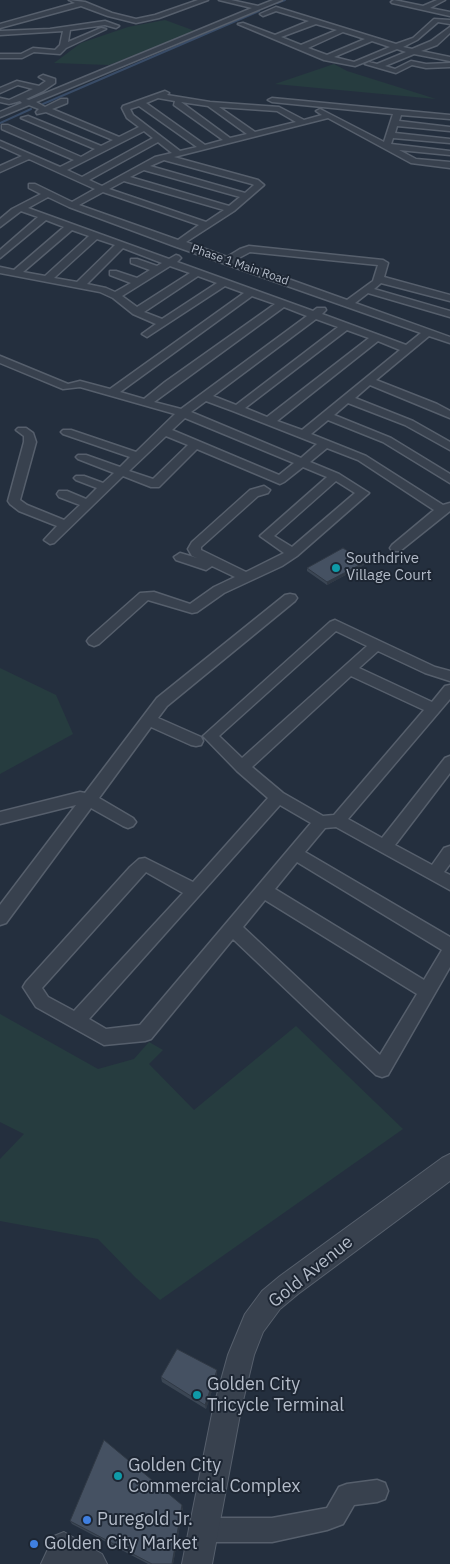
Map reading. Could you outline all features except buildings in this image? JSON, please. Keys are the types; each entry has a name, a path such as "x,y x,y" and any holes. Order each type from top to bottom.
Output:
{"street":[{"path":"72,0 131,21 148,19 205,0"},
{"path":"3,26 92,0"},
{"path":"222,0 265,11 293,21"},
{"path":"244,5 255,0"},
{"path":"279,0 265,11 241,24 327,58 355,64 415,39 436,20 450,22"},
{"path":"406,5 416,0"},
{"path":"423,9 442,0"},
{"path":"394,2 450,15"},
{"path":"66,8 78,13 70,15"},
{"path":"0,115 4,110 265,11 276,9 396,47 450,59"},
{"path":"441,13 450,9"},
{"path":"3,26 43,24 110,15"},
{"path":"286,24 304,17"},
{"path":"274,38 316,21"},
{"path":"0,34 105,23 116,26 63,46 57,52 33,50 22,56 0,56"},
{"path":"251,29 260,25"},
{"path":"312,32 329,25"},
{"path":"263,33 278,27"},
{"path":"63,46 67,28"},
{"path":"446,65 424,66 411,63 396,71 373,65 414,52 434,43 450,29"},
{"path":"301,48 343,30"},
{"path":"22,56 31,32"},
{"path":"348,38 357,34"},
{"path":"287,42 296,39"},
{"path":"327,58 371,39"},
{"path":"314,52 322,49"},
{"path":"400,56 446,65"},
{"path":"0,100 9,102 40,89 52,81 43,77"},
{"path":"0,90 17,83 40,89"},
{"path":"179,154 143,128 130,116 126,108 162,95 179,100 210,104 279,109 304,122"},
{"path":"19,98 119,140"},
{"path":"179,100 177,103 229,141"},
{"path":"272,100 319,105 366,121 386,146 414,162 450,165"},
{"path":"3,128 64,101"},
{"path":"141,103 204,148"},
{"path":"210,104 254,135"},
{"path":"319,105 316,108 328,116"},
{"path":"248,106 249,111 278,129"},
{"path":"386,146 398,112"},
{"path":"72,206 165,157 328,116 366,121 398,112 450,118"},
{"path":"25,118 101,150"},
{"path":"394,123 450,129"},
{"path":"3,128 81,160"},
{"path":"61,170 143,128"},
{"path":"390,135 450,141"},
{"path":"82,180 158,138"},
{"path":"0,143 102,189 206,225"},
{"path":"386,146 450,153"},
{"path":"0,169 30,156"},
{"path":"165,157 260,185 231,209 177,244"},
{"path":"143,167 247,196"},
{"path":"124,178 231,209"},
{"name":"Phase 1 Main Road","path":"32,186 72,206 450,340"},
{"path":"0,224 21,208 47,194"},
{"path":"21,208 408,349"},
{"path":"0,255 45,216"},
{"path":"17,272 71,226"},
{"path":"48,278 96,235"},
{"path":"80,285 122,244"},
{"path":"116,296 192,249"},
{"path":"228,261 243,251 250,249 318,261 382,263 379,279 349,303"},
{"path":"134,261 158,270"},
{"path":"0,270 103,290 116,296 137,312 163,323"},
{"path":"113,272 138,282"},
{"path":"137,312 197,272"},
{"path":"379,279 450,298"},
{"path":"175,346 146,334 224,282"},
{"path":"367,290 450,314"},
{"path":"112,393 251,292"},
{"path":"50,540 183,413 336,299"},
{"path":"146,403 169,384 283,303"},
{"path":"237,408 346,326"},
{"path":"304,434 428,332"},
{"path":"270,421 377,337"},
{"path":"3,363 67,387 80,384 183,413 335,476 363,493 278,563 241,578 219,590 192,609 154,596 145,596 94,641"},
{"path":"369,381 433,406 450,415"},
{"path":"204,396 362,458 446,508 396,548"},
{"path":"348,399 409,423 450,447"},
{"path":"327,416 387,440 450,479"},
{"path":"22,430 29,435 30,442 14,501 23,508 65,525"},
{"path":"164,431 280,480 326,443"},
{"path":"67,432 137,456"},
{"path":"82,457 155,484 196,444"},
{"path":"292,553 266,536 335,476"},
{"path":"80,478 104,487"},
{"path":"241,578 196,553 194,549 196,545 254,493 264,490"},
{"path":"63,494 88,504"},
{"path":"180,557 241,578"},
{"path":"0,918 162,702 290,598"},
{"path":"450,676 430,670 335,626 210,736 242,767 278,796 384,847 450,883"},
{"path":"242,767 376,645"},
{"path":"349,669 434,709"},
{"path":"195,891 145,864 32,987 42,1002 104,1037 145,1033 296,854 329,822 450,690"},
{"path":"148,720 196,741"},
{"path":"384,847 450,762"},
{"path":"76,1021 195,891 278,796"},
{"path":"0,818 80,798 90,800 128,822"},
{"path":"434,874 450,852"},
{"path":"296,854 450,946"},
{"path":"264,891 427,991"},
{"path":"233,928 382,1069 450,952"},
{"name":"Gold Avenue","path":"197,1564 227,1409 241,1355 254,1323 271,1300 289,1285 450,1166"},
{"path":"203,1530 272,1530 327,1519 335,1516 347,1495 377,1491"},
{"path":"56,1564 64,1546 92,1564"}],"green space":[{"path":"165,20 195,31 109,65 54,63 81,43 128,27"},
{"path":"334,64 347,71 436,99 275,84"},
{"path":"0,668 56,695 73,734 0,774"},
{"path":"0,1014 98,1069 134,1059 149,1042 163,1050 149,1064 194,1110 296,1026 403,1129 160,1300 98,1239 0,1221 0,1159 24,1134 0,1122"}],"waterway":[{"path":"277,3 285,0"},
{"path":"43,104 259,11"},
{"path":"0,123 31,109"}],"place":[{"name":"Southdrive Village Court","path":"336,568"},
{"name":"Golden City Tricycle Terminal","path":"197,1395"},
{"name":"Golden City Commercial Complex","path":"118,1476"},
{"name":"Puregold Jr.","path":"87,1520"},
{"name":"Golden City Market","path":"34,1544"}]}
